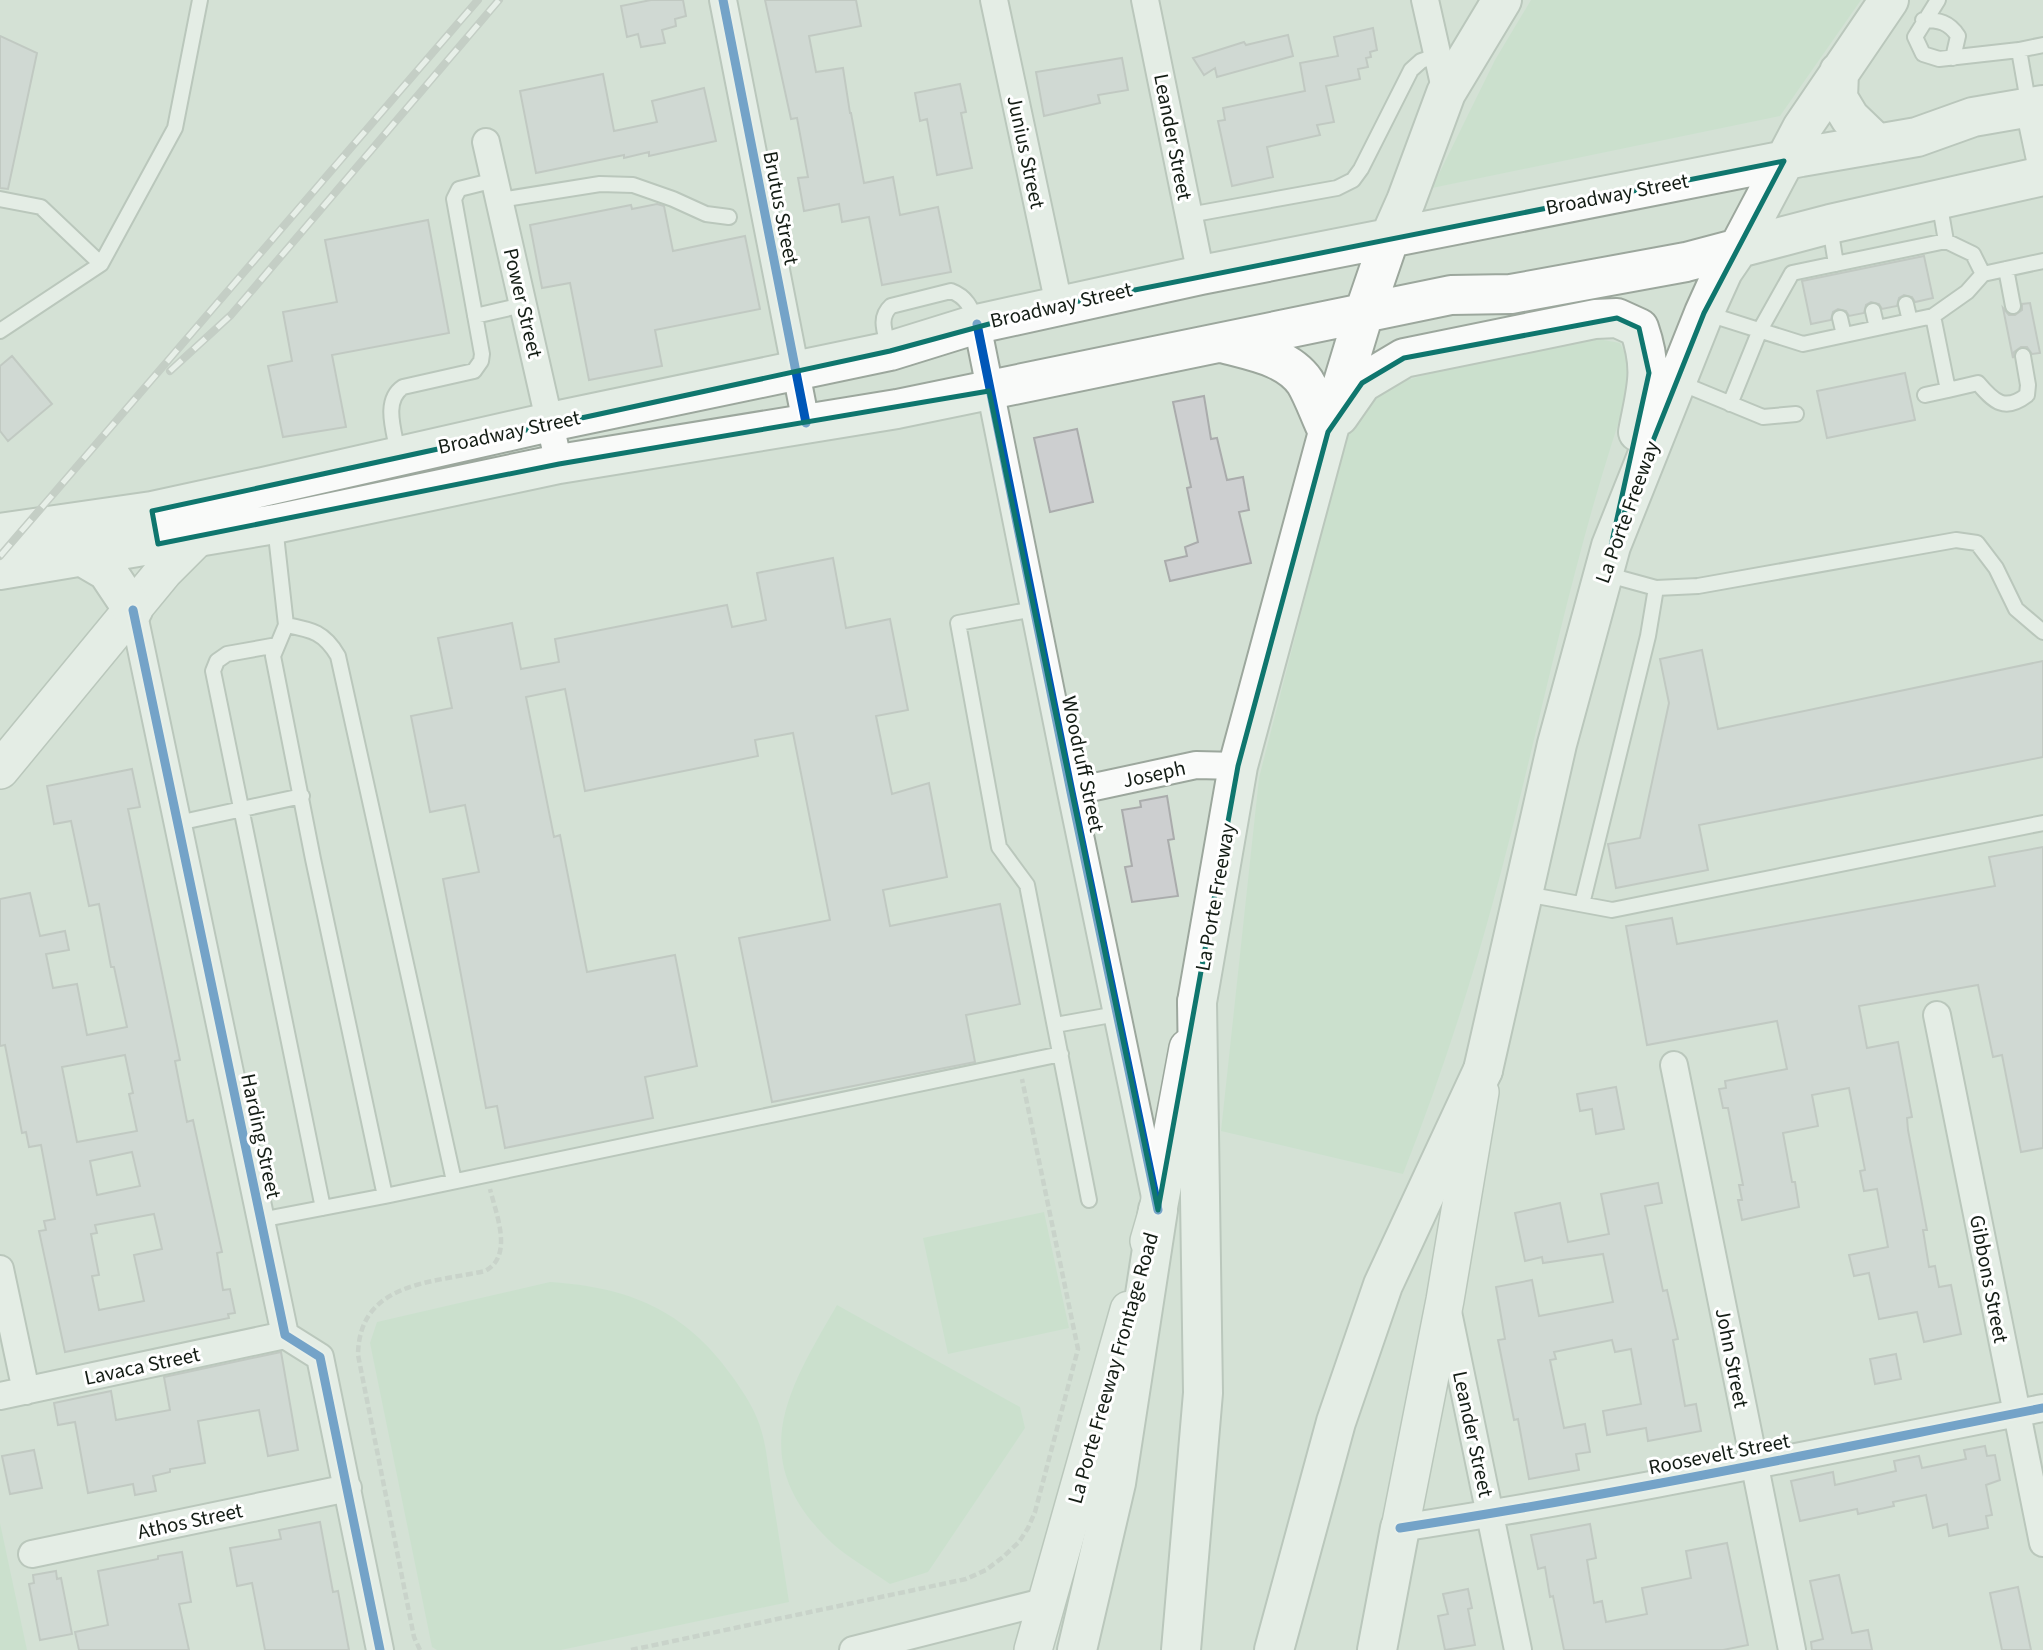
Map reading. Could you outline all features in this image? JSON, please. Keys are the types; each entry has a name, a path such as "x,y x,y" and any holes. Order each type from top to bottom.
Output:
{"main road":[{"name":"La Porte Freeway","path":"1181,1650 1203,1393 1197,1002 1238,766 1328,432 1390,237 1446,93 1502,0"},
{"name":"La Porte Freeway","path":"1273,1650 1335,1422 1383,1285 1483,1070 1557,744 1607,560 1704,313 1724,271 1802,128 1889,0"},
{"path":"1839,72 1838,98 1850,118 1877,144"},
{"name":"Broadway Street","path":"0,533 158,542 398,456 890,351 977,324 1201,275 1665,184 1775,178 1877,144 1917,137 1973,117 2036,106"},
{"name":"Broadway Street","path":"0,570 275,524 559,464 897,409 989,391 1219,342 1368,301 1511,294 1686,262 1830,224 2043,175"},
{"path":"1451,295 1506,277 1707,236 1740,218 1775,178"},
{"path":"1368,301 1402,266 1445,247 1638,208 1665,184"},
{"path":"1328,432 1362,383 1404,358 1595,319 1617,318 1639,328 1647,350 1649,373 1634,453 1607,560"},
{"path":"1219,342 1272,357 1291,369 1304,381 1328,432"},
{"path":"0,769 133,610 158,542"},
{"path":"83,557 107,571 133,610"},
{"name":"La Porte Freeway Frontage Road","path":"1033,1650 1158,1210 1197,1002"},
{"path":"1377,1650 1446,1300 1483,1070"},
{"path":"1077,1650 1116,1483 1158,1210"}],"street":[{"name":"Brutus Street","path":"723,0 806,423"},
{"name":"Junius Street","path":"994,0 1059,305"},
{"name":"Leander Street","path":"1146,0 1201,275"},
{"path":"1425,0 1446,93"},
{"path":"2036,106 2043,175"},
{"name":"Power Street","path":"486,142 559,464"},
{"name":"Woodruff Street","path":"977,324 1070,792 1158,1210"},
{"name":"Harding Street","path":"133,610 285,1335"},
{"name":"Joseph","path":"1070,792 1196,765 1238,766"},
{"name":"Gibbons Street","path":"1937,1015 2043,1543"},
{"name":"John Street","path":"1674,1065 1792,1650"},
{"path":"0,1269 26,1391"},
{"name":"Leander Street","path":"1446,1300 1518,1650"},
{"path":"285,1335 320,1357 380,1650"},
{"name":"Lavaca Street","path":"0,1396 285,1335"},
{"name":"Roosevelt Street","path":"1401,1528 1753,1466 2043,1408"},
{"name":"Athos Street","path":"33,1554 348,1488"},
{"path":"853,1650 911,1644 1047,1601"}],"lane":[{"path":"0,331 101,264 174,128 200,0"},
{"path":"1938,0 1923,20 1915,37 1923,54 1939,59 1953,58 2043,45"},
{"path":"1923,20 1938,20 1952,27 1958,36 1953,58"},
{"path":"2019,50 2036,106"},
{"path":"1189,215 1347,184 1362,169 1411,70 1421,61 1438,55"},
{"path":"398,456 390,403 392,398 403,387 474,371 481,361 455,194 459,189 633,185 706,214 729,217"},
{"path":"0,199 41,207 101,264"},
{"path":"1939,200 1946,241"},
{"path":"1830,224 1832,268"},
{"path":"1730,404 1760,330 1792,273 1898,256 1946,241 1973,254 1983,274"},
{"path":"1704,313 1803,344 1933,316 1968,292 1983,274 2043,261"},
{"path":"2006,269 2013,306"},
{"path":"1906,304 1910,321"},
{"path":"475,316 523,305"},
{"path":"1873,311 1877,328"},
{"path":"1933,316 1948,390"},
{"path":"1840,317 1844,335"},
{"path":"1924,394 1978,383 1990,397 2006,405 2018,402 2027,395 2023,356"},
{"path":"1677,382 1763,417 1796,414"},
{"path":"275,524 286,625 273,656 282,712 385,1196"},
{"path":"1607,560 1656,588 1698,586 1956,540 1977,543 1996,568 2016,609 2043,632"},
{"path":"1582,904 1648,636 1656,588"},
{"path":"1034,609 958,623 999,847 1027,885 1089,1200"},
{"path":"286,625 310,630 329,640 338,656 454,1181"},
{"path":"277,645 227,654 217,661 213,671 323,1208"},
{"path":"178,823 302,796"},
{"path":"1523,893 1612,910 2043,823"},
{"path":"1055,1025 1117,1014"},
{"path":"260,1220 1061,1054"}],"path":[{"path":"631,1650 966,1579 986,1570 1019,1542 1035,1512 1078,1349 1022,1078 1020,1074 1015,1074"},
{"path":"420,1650 414,1637 358,1355 359,1337 367,1317 386,1296 407,1288 493,1267 502,1249 491,1183"}],"highlighted area":[{"path":"1784,161 1704,313 1611,546 1649,373 1639,328 1617,318 1404,358 1362,383 1328,432 1238,766 1158,1210 989,391 559,464 158,544 152,511 890,351 1059,305"}],"green space":[{"path":"1531,0 1861,0 1780,116 1432,188 1495,60"},
{"path":"1587,337 1620,343 1635,375 1593,505 1510,836 1463,1005 1403,1174 1221,1131 1259,778 1351,418 1389,385 1472,362"},
{"path":"1044,1212 1069,1328 948,1354 923,1238"},
{"path":"550,1282 605,1290 653,1306 695,1334 732,1376 753,1410 764,1439 789,1602 561,1650 437,1650 432,1647 370,1343 377,1322"},
{"path":"837,1305 1020,1407 1025,1428 928,1572 890,1584 833,1544 806,1513 789,1484 782,1455 782,1426 790,1397 802,1368"},
{"path":"0,1523 27,1650 0,1650"}],"building":[{"path":"651,0 683,0 686,16 675,19 676,26 662,30 665,43 641,47 638,34 627,37 621,6"},
{"path":"765,0 856,0 861,26 809,36 816,72 843,68 864,183 893,177 900,215 938,207 951,272 882,285 869,217 842,222 839,204 804,211 798,178 808,177 797,118 791,119"},
{"path":"1373,28 1377,50 1370,52 1371,57 1366,58 1368,67 1358,69 1360,79 1326,86 1334,122 1317,125 1320,135 1267,147 1273,177 1232,186 1218,121 1225,120 1223,108 1305,91 1300,63 1338,56 1334,37"},
{"path":"1288,35 1293,56 1217,77 1215,68 1204,75 1193,58 1244,42 1246,45"},
{"path":"0,36 37,53 8,189 0,188"},
{"path":"1122,58 1128,90 1098,95 1100,103 1044,116 1036,72"},
{"path":"603,74 614,131 657,122 652,101 704,88 716,141 649,156 649,152 624,158 624,155 536,173 520,91"},
{"path":"960,84 966,112 961,113 972,168 937,175 927,119 920,121 915,93"},
{"path":"657,204 664,206 673,251 745,236 760,309 655,330 662,366 589,380 570,283 542,288 530,225 631,205 632,209"},
{"path":"428,220 449,333 332,355 346,427 283,437 268,366 292,361 283,312 337,302 325,240"},
{"path":"1924,256 1933,298 1915,302 1912,297 1904,295 1899,298 1897,306 1882,309 1879,304 1871,302 1866,305 1864,313 1849,316 1846,311 1838,309 1833,312 1831,320 1811,324 1802,281"},
{"path":"2030,303 2040,353 2032,354 2027,347 2021,347 2014,352 2013,358 2003,308 2009,315 2015,315 2022,310 2022,304"},
{"path":"12,356 52,404 8,441 0,431 0,366"},
{"path":"1905,373 1915,420 1827,438 1817,391"},
{"path":"1204,396 1211,439 1217,438 1227,480 1243,477 1249,510 1239,512 1251,563 1170,581 1165,561 1187,556 1185,547 1198,542 1187,488 1191,487 1173,402"},
{"path":"1077,429 1093,502 1050,512 1034,438"},
{"path":"833,558 846,628 890,619 908,710 876,716 892,794 929,783 947,877 883,890 890,926 1000,904 1020,1004 966,1015 975,1062 772,1102 739,938 830,920 793,733 755,740 758,756 585,791 565,689 526,697 554,837 560,835 587,972 675,955 697,1066 645,1077 653,1118 505,1148 497,1106 486,1108 443,879 479,872 465,805 430,812 411,716 452,708 438,638 512,623 521,669 559,662 555,639 727,605 732,627 766,620 757,573"},
{"path":"1702,650 1718,729 2043,661 2043,757 1699,825 1708,870 1616,888 1608,844 1640,838 1669,703 1660,659"},
{"path":"132,769 140,807 128,809 180,1060 175,1061 187,1122 193,1120 222,1252 217,1253 223,1290 230,1289 235,1313 228,1314 229,1318 65,1352 39,1231 46,1230 44,1221 55,1219 41,1145 29,1147 26,1132 22,1133 5,1045 0,1046 0,899 30,893 40,936 65,931 69,950 46,954 53,988 77,984 87,1035 127,1027 114,967 111,967 99,904 89,906 71,821 54,824 47,786","holes":["125,1055 133,1093 129,1094 137,1131 77,1142 62,1067","132,1152 140,1186 97,1195 90,1161","154,1214 162,1249 134,1255 144,1301 99,1310 92,1276 99,1275 91,1234 97,1233 95,1225"]},
{"path":"1167,796 1174,839 1168,840 1178,896 1132,902 1125,867 1132,866 1122,810 1141,807 1140,801"},
{"path":"2043,847 2043,1148 2021,1152 2002,1055 1993,1057 1978,985 1859,1006 1867,1048 1898,1042 1912,1117 1907,1118 1908,1130 1927,1230 1923,1230 1929,1267 1935,1266 1939,1287 1951,1285 1961,1334 1924,1342 1917,1312 1879,1319 1869,1273 1854,1276 1849,1255 1888,1247 1877,1189 1864,1191 1860,1171 1865,1170 1849,1088 1812,1095 1818,1126 1783,1133 1799,1207 1742,1220 1738,1200 1742,1200 1739,1185 1743,1185 1728,1108 1723,1108 1719,1089 1726,1088 1725,1081 1787,1069 1777,1021 1647,1045 1626,926 1672,918 1677,944 1995,886 1989,857"},
{"path":"1616,1087 1624,1129 1596,1134 1592,1109 1580,1111 1577,1094"},
{"path":"1658,1183 1662,1203 1645,1206 1663,1291 1667,1290 1678,1339 1673,1340 1685,1406 1696,1404 1701,1431 1648,1441 1646,1428 1607,1435 1603,1411 1641,1404 1631,1349 1615,1352 1612,1340 1554,1352 1556,1359 1550,1360 1564,1428 1585,1424 1590,1452 1576,1454 1579,1470 1529,1479 1518,1419 1514,1420 1498,1340 1505,1339 1496,1287 1532,1280 1539,1316 1613,1302 1603,1254 1543,1263 1542,1257 1525,1261 1515,1213 1560,1203 1568,1242 1609,1234 1601,1194"},
{"path":"281,1352 298,1450 268,1456 259,1410 198,1421 205,1463 170,1469 170,1472 153,1476 156,1491 135,1495 133,1484 88,1493 75,1422 58,1425 54,1403 111,1391 116,1420 170,1410 164,1377"},
{"path":"1896,1354 1901,1379 1875,1384 1870,1359"},
{"path":"1985,1446 1987,1456 1995,1455 2000,1480 1986,1485 1992,1515 1986,1516 1988,1528 1949,1536 1947,1524 1933,1528 1926,1495 1893,1502 1894,1506 1858,1514 1857,1509 1800,1521 1791,1481 1833,1472 1835,1485 1896,1471 1894,1461 1919,1456 1922,1468 1966,1459 1964,1450"},
{"path":"34,1450 42,1488 10,1494 2,1456"},
{"path":"320,1522 333,1592 338,1591 349,1650 265,1650 252,1583 237,1586 230,1548 281,1539 279,1530"},
{"path":"1590,1524 1596,1558 1587,1560 1594,1603 1602,1601 1606,1622 1647,1614 1642,1588 1691,1578 1686,1551 1727,1543 1748,1645 1723,1650 1564,1650 1545,1567 1538,1569 1531,1535"},
{"path":"182,1552 191,1602 179,1604 189,1650 79,1650 75,1632 108,1625 98,1571"},
{"path":"56,1571 57,1579 61,1578 72,1634 40,1640 29,1584 34,1583 33,1575"},
{"path":"1839,1575 1852,1633 1868,1630 1872,1650 1812,1650 1811,1642 1823,1639 1810,1581"},
{"path":"2018,1587 2031,1650 2002,1650 1990,1593"},
{"path":"1468,1589 1472,1608 1468,1609 1475,1645 1445,1650 1438,1616 1448,1614 1443,1594"}],"railway":[{"path":"0,556 478,0"},
{"path":"170,371 231,315 499,0"}],"cycle path":[{"path":"723,0 806,423"},
{"path":"977,324 1158,1210"},
{"path":"133,610 285,1335 320,1357 380,1650"},
{"path":"1400,1528 1642,1487 2043,1408"}]}
